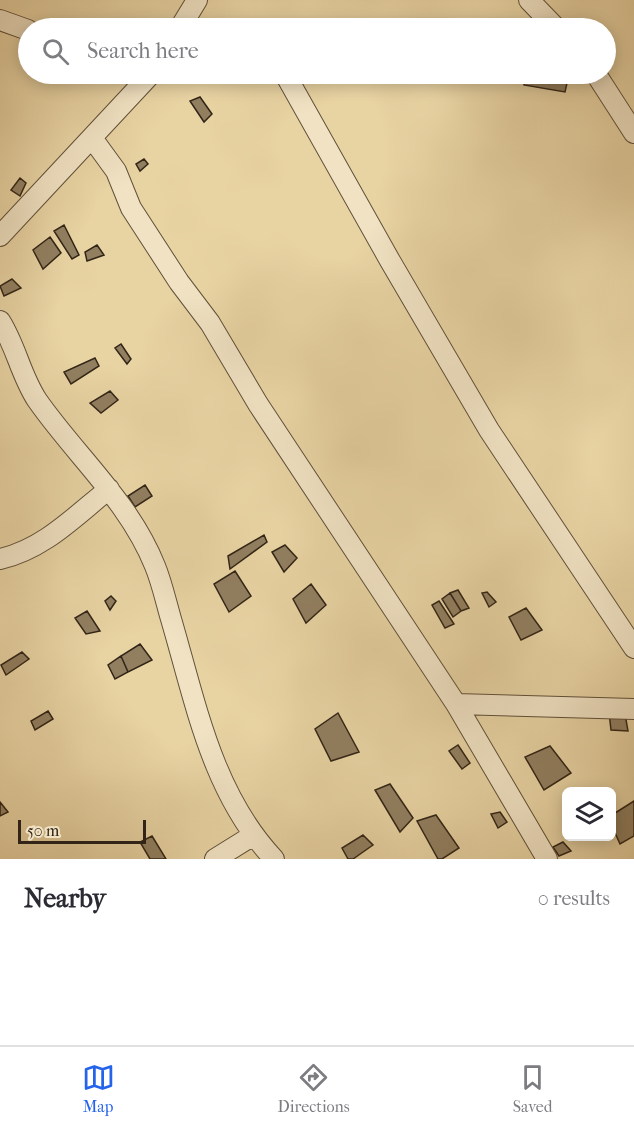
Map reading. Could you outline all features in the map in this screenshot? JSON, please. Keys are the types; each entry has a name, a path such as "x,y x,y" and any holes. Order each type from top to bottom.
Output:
{"street":[{"path":"186,18 197,0"},
{"path":"529,0 546,18"},
{"path":"0,20 18,26"},
{"path":"0,236 142,84"},
{"path":"291,84 489,430 634,648"},
{"path":"602,84 634,133"},
{"path":"92,138 116,171 131,208 179,282 210,323 258,405 456,704 548,859"},
{"path":"0,321 16,349 36,398 110,489 133,523 155,567 214,766 252,836 274,859"},
{"path":"0,559 27,551 51,537 110,489"},
{"path":"456,704 634,709"},
{"path":"215,859 252,836"}],"building":[{"path":"524,84 567,84 565,92"},
{"path":"200,97 212,114 204,122 190,101"},
{"path":"144,159 148,164 140,171 136,164"},
{"path":"20,178 26,183 20,196 11,190"},
{"path":"64,225 79,255 72,259 54,231"},
{"path":"50,237 61,253 43,269 33,250"},
{"path":"97,245 104,255 87,261 85,252"},
{"path":"12,279 21,288 4,296 0,286"},
{"path":"121,344 131,359 127,364 115,348"},
{"path":"95,358 99,366 71,384 64,372"},
{"path":"110,391 118,400 101,413 90,403"},
{"path":"145,485 152,496 135,507 128,496"},
{"path":"264,535 267,542 230,569 228,556"},
{"path":"285,545 297,558 284,572 272,552"},
{"path":"235,571 251,596 229,612 214,584"},
{"path":"311,584 326,605 306,623 293,599"},
{"path":"458,590 469,608 461,611 450,593"},
{"path":"487,592 496,602 489,607 482,593"},
{"path":"450,593 461,611 453,617 442,599"},
{"path":"111,596 116,601 110,610 105,601"},
{"path":"439,601 454,624 445,628 432,605"},
{"path":"526,608 542,630 521,640 509,617"},
{"path":"87,611 100,631 86,634 75,618"},
{"path":"140,644 152,660 128,672 121,656"},
{"path":"22,652 29,659 6,675 1,665"},
{"path":"121,656 128,672 115,679 108,665"},
{"path":"48,711 53,719 35,730 31,721"},
{"path":"609,712 625,714 628,731 611,730"},
{"path":"338,713 359,752 331,761 315,729"},
{"path":"458,745 470,763 462,769 449,751"},
{"path":"550,746 571,773 544,790 525,757"},
{"path":"390,784 413,818 400,832 375,790"},
{"path":"634,801 634,836 620,844 616,835 616,812"},
{"path":"0,802 8,812 0,816"},
{"path":"500,812 507,822 498,828 491,814"},
{"path":"436,815 459,848 442,859 438,859 417,821"},
{"path":"363,835 373,845 353,859 348,859 342,848"},
{"path":"152,836 166,859 150,859 140,842"},
{"path":"563,842 571,851 559,856 553,847"}]}
